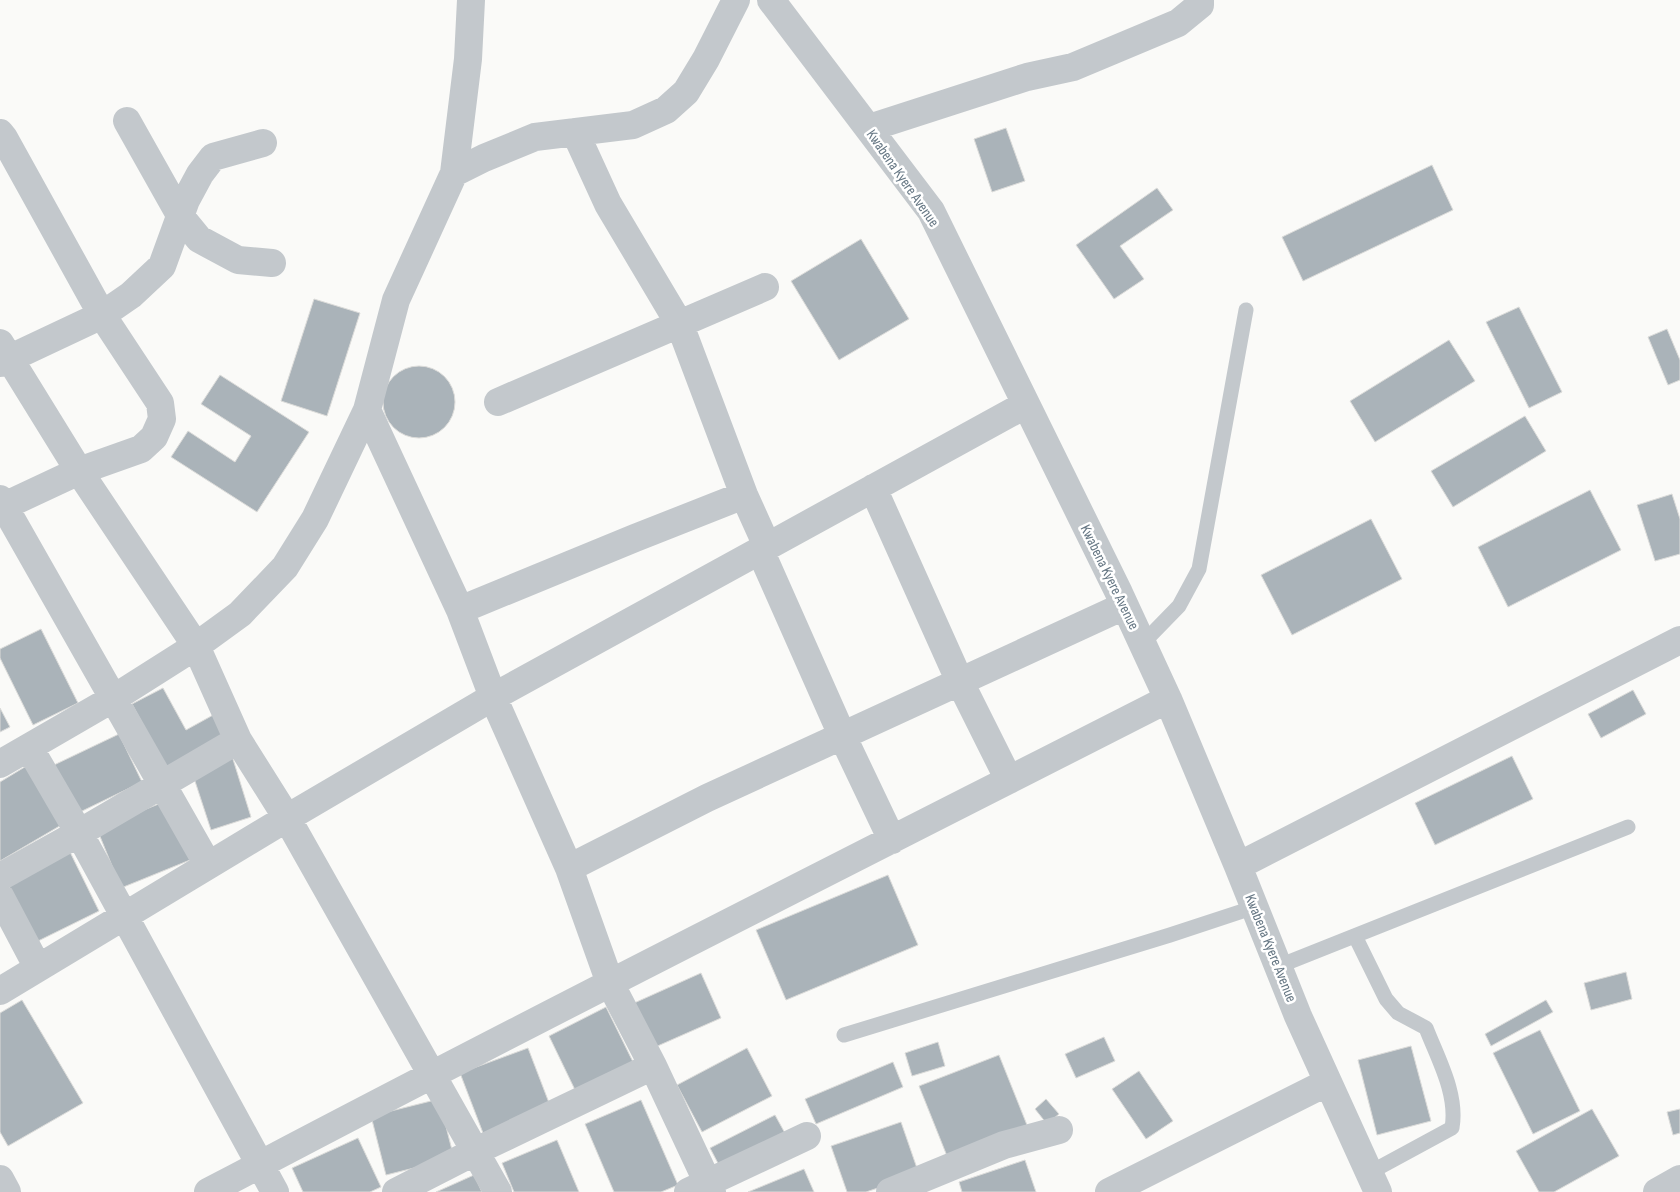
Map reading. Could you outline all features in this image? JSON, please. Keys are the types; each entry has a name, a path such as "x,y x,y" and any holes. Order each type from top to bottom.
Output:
{"street":[{"path":"0,764 114,698 196,646 240,614 285,567 315,519 367,410 396,300 454,173 468,59 471,0"},
{"path":"454,173 484,158 535,137 633,126 666,110 686,92 706,59 736,0"},
{"name":"Kwabena Kyere Avenue","path":"771,0 931,211 1168,699 1328,1082 1373,1182"},
{"path":"869,128 1027,77 1073,67 1178,23 1200,5 1200,0"},
{"path":"126,121 180,217 199,239 238,260 272,263"},
{"path":"575,132 608,204 680,324 764,548 842,735 892,840"},
{"path":"0,133 102,315 160,404 162,418 154,437 141,449 79,471 2,504 208,865"},
{"path":"263,143 212,157 186,200 162,266 131,295 102,315 3,354 196,646 238,740 287,818 498,1192"},
{"path":"498,402 765,287"},
{"path":"0,990 493,697 1026,404"},
{"path":"367,410 460,610 493,697 569,868 610,983 653,1066 703,1189 807,1136"},
{"path":"873,488 960,682 1009,780"},
{"path":"460,610 744,495"},
{"path":"569,868 707,798 1124,606"},
{"path":"1238,866 1680,640"},
{"path":"208,1192 610,983 1168,699"},
{"path":"0,877 238,740"},
{"path":"30,747 275,1192"},
{"path":"0,896 38,968"},
{"path":"396,1192 476,1151 653,1066"},
{"path":"1109,1192 1328,1082"},
{"path":"890,1192 1004,1145 1059,1130"},
{"path":"0,1179 7,1192"},
{"path":"1657,1192 1680,1179"}],"lane":[{"path":"1142,644 1179,606 1199,569 1246,310"},
{"path":"1279,966 1628,827"},
{"path":"844,1035 1170,935 1255,906"},
{"path":"1355,936 1386,999 1398,1013 1426,1028 1451,1093 1454,1117 1452,1128 1373,1182"}],"building":[{"path":"1006,128 1025,181 992,192 974,139"},
{"path":"1432,165 1453,210 1303,281 1282,237"},
{"path":"1157,188 1173,210 1120,246 1144,279 1114,299 1076,245"},
{"path":"861,239 909,319 839,360 791,281"},
{"path":"314,299 360,313 327,416 281,401"},
{"path":"1519,307 1562,392 1529,408 1486,322"},
{"path":"1667,329 1680,360 1680,380 1668,385 1648,337"},
{"path":"1449,340 1475,381 1375,442 1350,401"},
{"path":"419,366 439,372 449,382 455,402 449,422 439,432 419,438 399,432 389,422 383,402 389,382 399,372"},
{"path":"220,375 309,432 257,512 171,457 188,431 235,462 251,436 201,404"},
{"path":"1525,416 1546,451 1453,507 1431,471"},
{"path":"1590,490 1621,550 1508,607 1478,547"},
{"path":"1672,494 1680,519 1680,554 1655,561 1637,505"},
{"path":"1371,519 1402,579 1292,635 1261,575"},
{"path":"41,629 78,703 33,725 0,658 0,649"},
{"path":"163,688 186,730 215,714 227,735 166,768 132,704"},
{"path":"1633,690 1646,714 1601,738 1588,714"},
{"path":"0,708 10,727 0,732"},
{"path":"119,734 142,782 78,813 54,765"},
{"path":"232,756 251,817 211,830 191,769"},
{"path":"1512,756 1533,799 1435,845 1415,803"},
{"path":"28,765 63,824 0,861 0,782"},
{"path":"166,801 190,860 121,888 97,829"},
{"path":"69,850 99,911 36,942 6,880"},
{"path":"888,875 918,945 786,1000 756,930"},
{"path":"1626,972 1632,999 1591,1010 1584,983"},
{"path":"701,973 721,1018 653,1048 632,1004"},
{"path":"22,1000 83,1103 8,1146 0,1132 0,1013"},
{"path":"1546,1000 1553,1012 1491,1046 1485,1034"},
{"path":"606,1007 635,1066 577,1094 549,1036"},
{"path":"1540,1030 1580,1111 1533,1134 1493,1053"},
{"path":"1104,1037 1115,1061 1076,1078 1065,1054"},
{"path":"938,1042 945,1066 912,1076 905,1053"},
{"path":"1411,1046 1431,1121 1377,1135 1358,1060"},
{"path":"528,1048 551,1108 483,1133 460,1073"},
{"path":"747,1048 772,1096 702,1132 677,1085"},
{"path":"999,1055 1027,1125 947,1156 919,1086"},
{"path":"893,1062 903,1087 816,1124 805,1099"},
{"path":"1139,1071 1173,1121 1146,1139 1112,1089"},
{"path":"439,1099 454,1158 386,1175 371,1116"},
{"path":"1046,1099 1059,1114 1047,1124 1035,1109"},
{"path":"641,1100 678,1185 661,1192 614,1192 585,1124"},
{"path":"1592,1109 1619,1156 1554,1192 1539,1192 1516,1151"},
{"path":"1680,1109 1680,1133 1673,1135 1667,1112"},
{"path":"775,1115 786,1135 721,1169 710,1148"},
{"path":"901,1122 919,1174 866,1192 847,1192 831,1146"},
{"path":"358,1138 381,1187 370,1192 303,1192 292,1168"},
{"path":"557,1140 579,1192 514,1192 502,1163"},
{"path":"1025,1160 1036,1192 962,1192 959,1182"},
{"path":"804,1169 814,1192 748,1192"},
{"path":"474,1175 482,1192 436,1192"}]}
